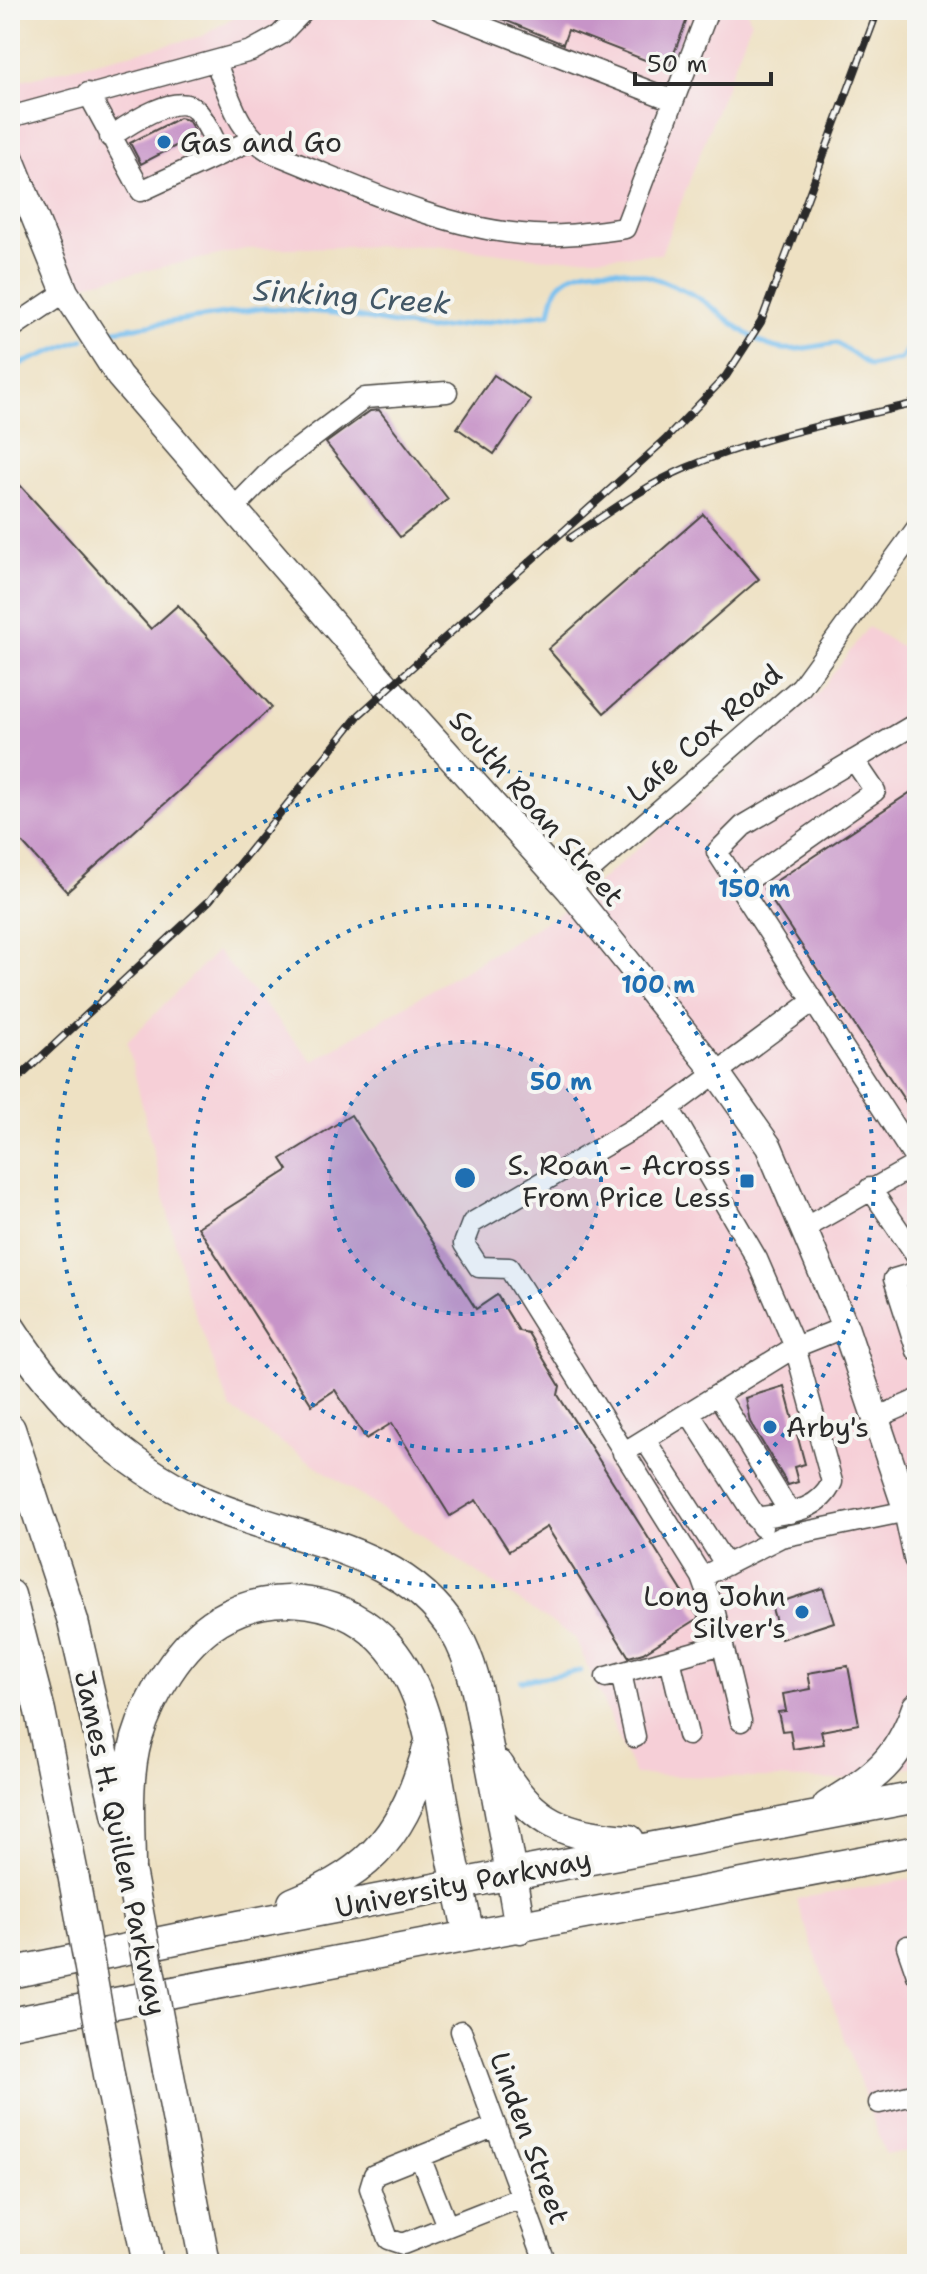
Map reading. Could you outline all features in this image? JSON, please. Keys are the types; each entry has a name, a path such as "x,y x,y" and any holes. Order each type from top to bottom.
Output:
{"highway":[{"path":"10,1328 32,1362 59,1394 127,1457 198,1499 231,1513 377,1563 432,1602 454,1631 468,1659 488,1749 520,1928"},
{"name":"James H. Quillen Parkway","path":"10,1429 73,1621 130,1870 205,2264"},
{"name":"James H. Quillen Parkway","path":"10,1595 40,1711 148,2264"},
{"path":"130,1870 130,1772 144,1719 166,1677 190,1646 218,1621 245,1608 274,1602 315,1603 352,1617 372,1630 407,1673 419,1697 469,1936"},
{"path":"812,1816 881,1771 903,1744 917,1708"},
{"path":"239,1926 325,1890 368,1862 403,1817 430,1739"},
{"path":"488,1749 513,1791 535,1814 558,1827 586,1837 671,1843"},
{"name":"University Parkway","path":"10,1973 239,1926 917,1797"},
{"name":"University Parkway","path":"10,2023 917,1851"},
{"path":"867,1860 917,1871"}],"main road":[{"name":"South Roan Street","path":"10,157 72,303 119,376 569,889 716,1072 769,1147 806,1227 912,1510 917,1558"}],"street":[{"path":"10,117 88,93 216,63 267,44 304,10"},
{"path":"440,10 672,100"},
{"path":"216,63 241,126 273,153 429,214 488,230 525,235 594,232 625,228 706,16 705,10"},
{"path":"88,93 141,191 254,139"},
{"path":"110,137 165,107 186,105 196,110 221,154"},
{"path":"10,329 72,303"},
{"path":"233,509 275,466 365,398 447,392"},
{"name":"Lafe Cox Road","path":"569,889 801,687 917,528"},
{"path":"806,1227 917,1163 717,852 743,826 917,723"},
{"path":"740,886 875,791 854,760"},
{"path":"741,1721 723,1644 702,1577 509,1268 479,1267 464,1244 472,1223 669,1108 812,1002"},
{"path":"669,1108 757,1259 795,1347 832,1482 826,1496 813,1506 755,1518"},
{"path":"870,1188 909,1228 917,1257"},
{"path":"917,1272 894,1279 917,1351"},
{"path":"623,1453 795,1347 845,1327"},
{"path":"718,1395 790,1513"},
{"path":"876,1418 917,1400"},
{"path":"689,1413 772,1541"},
{"path":"645,1440 726,1565"},
{"path":"702,1577 772,1541 912,1510"},
{"path":"635,1737 614,1675 723,1644"},
{"path":"670,1659 688,1735"},
{"path":"907,1946 917,1975"},
{"name":"Linden Street","path":"461,2031 546,2264"},
{"path":"879,2103 917,2094"},
{"path":"496,2126 374,2175 370,2188 388,2239 403,2244 522,2197"},
{"path":"420,2157 447,2226"}],"shaded area":[{"path":"245,10 747,10 751,22 661,254 549,259 435,245 246,249 75,286 10,131 10,83 203,36"},
{"path":"868,627 917,656 917,1766 843,1780 635,1775 575,1638 231,1409 186,1289 127,1042 217,951 313,1061 568,908 816,696"},
{"path":"917,1878 917,2152 885,2154 796,1899"}],"building":[{"path":"480,10 665,10 687,19 668,69 568,30 563,44"},
{"path":"179,118 188,120 197,135 141,164 130,143"},
{"path":"494,375 531,400 494,454 457,428"},
{"path":"379,410 448,499 400,537 326,443 370,411"},
{"path":"18,483 151,629 178,605 272,707 67,892 10,829 10,490"},
{"path":"703,514 759,579 604,713 548,649"},
{"path":"911,792 917,801 917,1119 764,889"},
{"path":"351,1115 476,1309 497,1295 519,1331 528,1333 560,1386 558,1395 699,1618 643,1653 629,1657 547,1527 509,1551 476,1500 450,1516 392,1423 366,1439 335,1390 312,1405 198,1227 288,1170 281,1159"},
{"path":"784,1386 805,1464 794,1467 798,1482 788,1485 750,1422 745,1398"},
{"path":"823,1588 834,1622 781,1639 771,1605"},
{"path":"848,1666 859,1724 821,1731 824,1744 793,1749 790,1730 782,1731 778,1712 786,1711 783,1694 811,1689 808,1673"}],"waterway":[{"name":"Sinking Creek","path":"101,332 265,308 333,313 429,330 550,313 554,294 560,284 574,274 610,269 671,284 703,301 751,336 772,347 802,349 837,343 870,366 901,359 917,333"},
{"name":"Sinking Creek","path":"10,368 84,339"},
{"path":"521,1681 580,1671"}],"railway":[{"path":"10,1086 210,900 359,715 665,440 726,376 761,322 878,10"},
{"path":"570,538 656,483 714,457 800,431 917,403"}],"place":[{"name":"Gas and Go","path":"164,142"},
{"name":"S. Roan - Across From Price Less","path":"747,1181"},
{"name":"Arby's","path":"770,1427"},
{"name":"Long John Silver's","path":"802,1612"}]}
